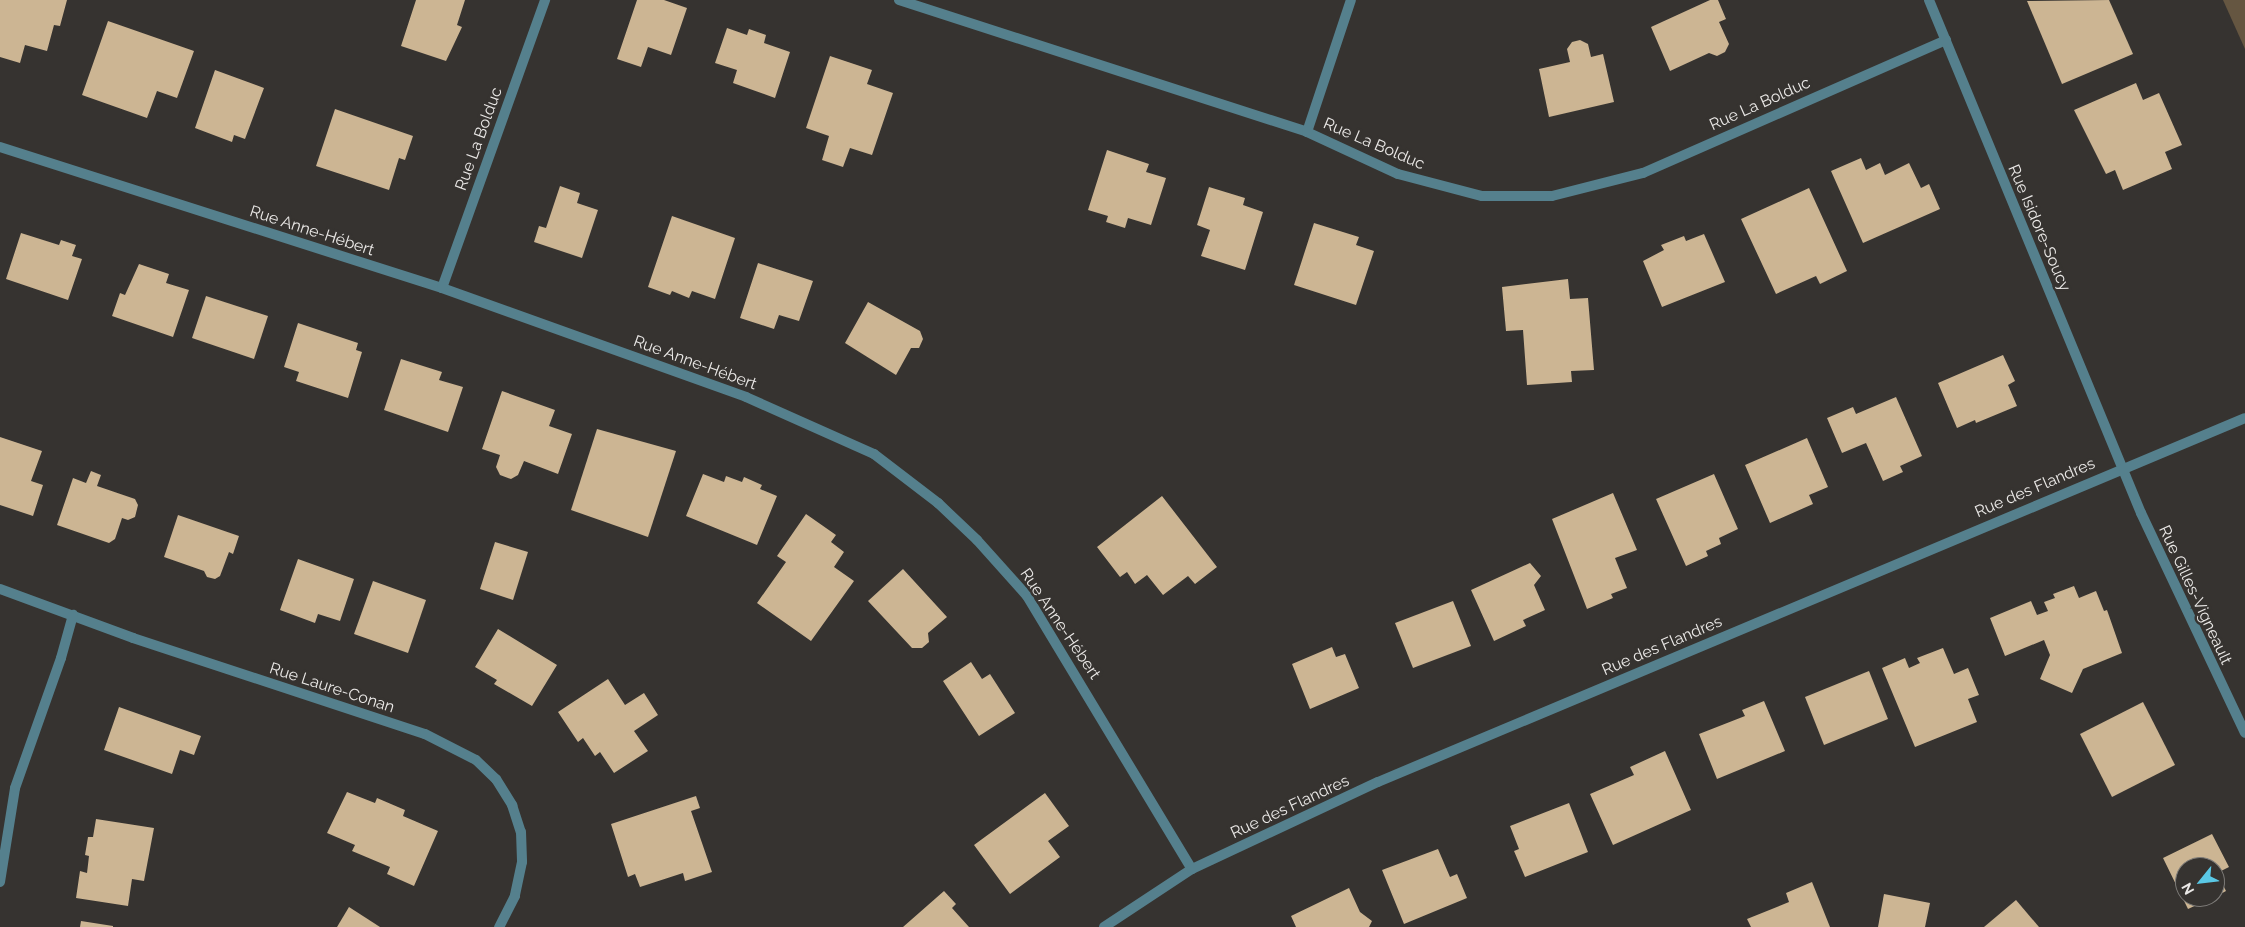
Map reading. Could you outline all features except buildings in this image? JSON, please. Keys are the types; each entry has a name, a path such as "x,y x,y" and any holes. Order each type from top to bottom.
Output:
{"street":[{"name":"Rue La Bolduc","path":"442,288 545,0"},
{"name":"Rue La Bolduc","path":"899,0 1307,132 1398,174 1482,196 1552,196 1643,172 1946,40"},
{"path":"1307,132 1351,0"},
{"name":"Rue Isidore-Soucy","path":"1929,0 2122,467"},
{"name":"Rue Anne-Hébert","path":"0,147 442,288 755,400 874,454 906,477 977,540 1027,596 1192,868"},
{"name":"Rue des Flandres","path":"1104,927 1192,868 1378,782 2122,467 2245,418"},
{"name":"Rue Gilles-Vigneault","path":"2122,467 2245,733"},
{"name":"Rue Laure-Conan","path":"0,589 425,734 476,760 496,779 512,805 521,832 522,862 515,896 499,927"},
{"path":"0,882 15,788 61,658 73,615"}],"shaded area":[{"path":"2223,0 2245,0 2245,49"}]}
